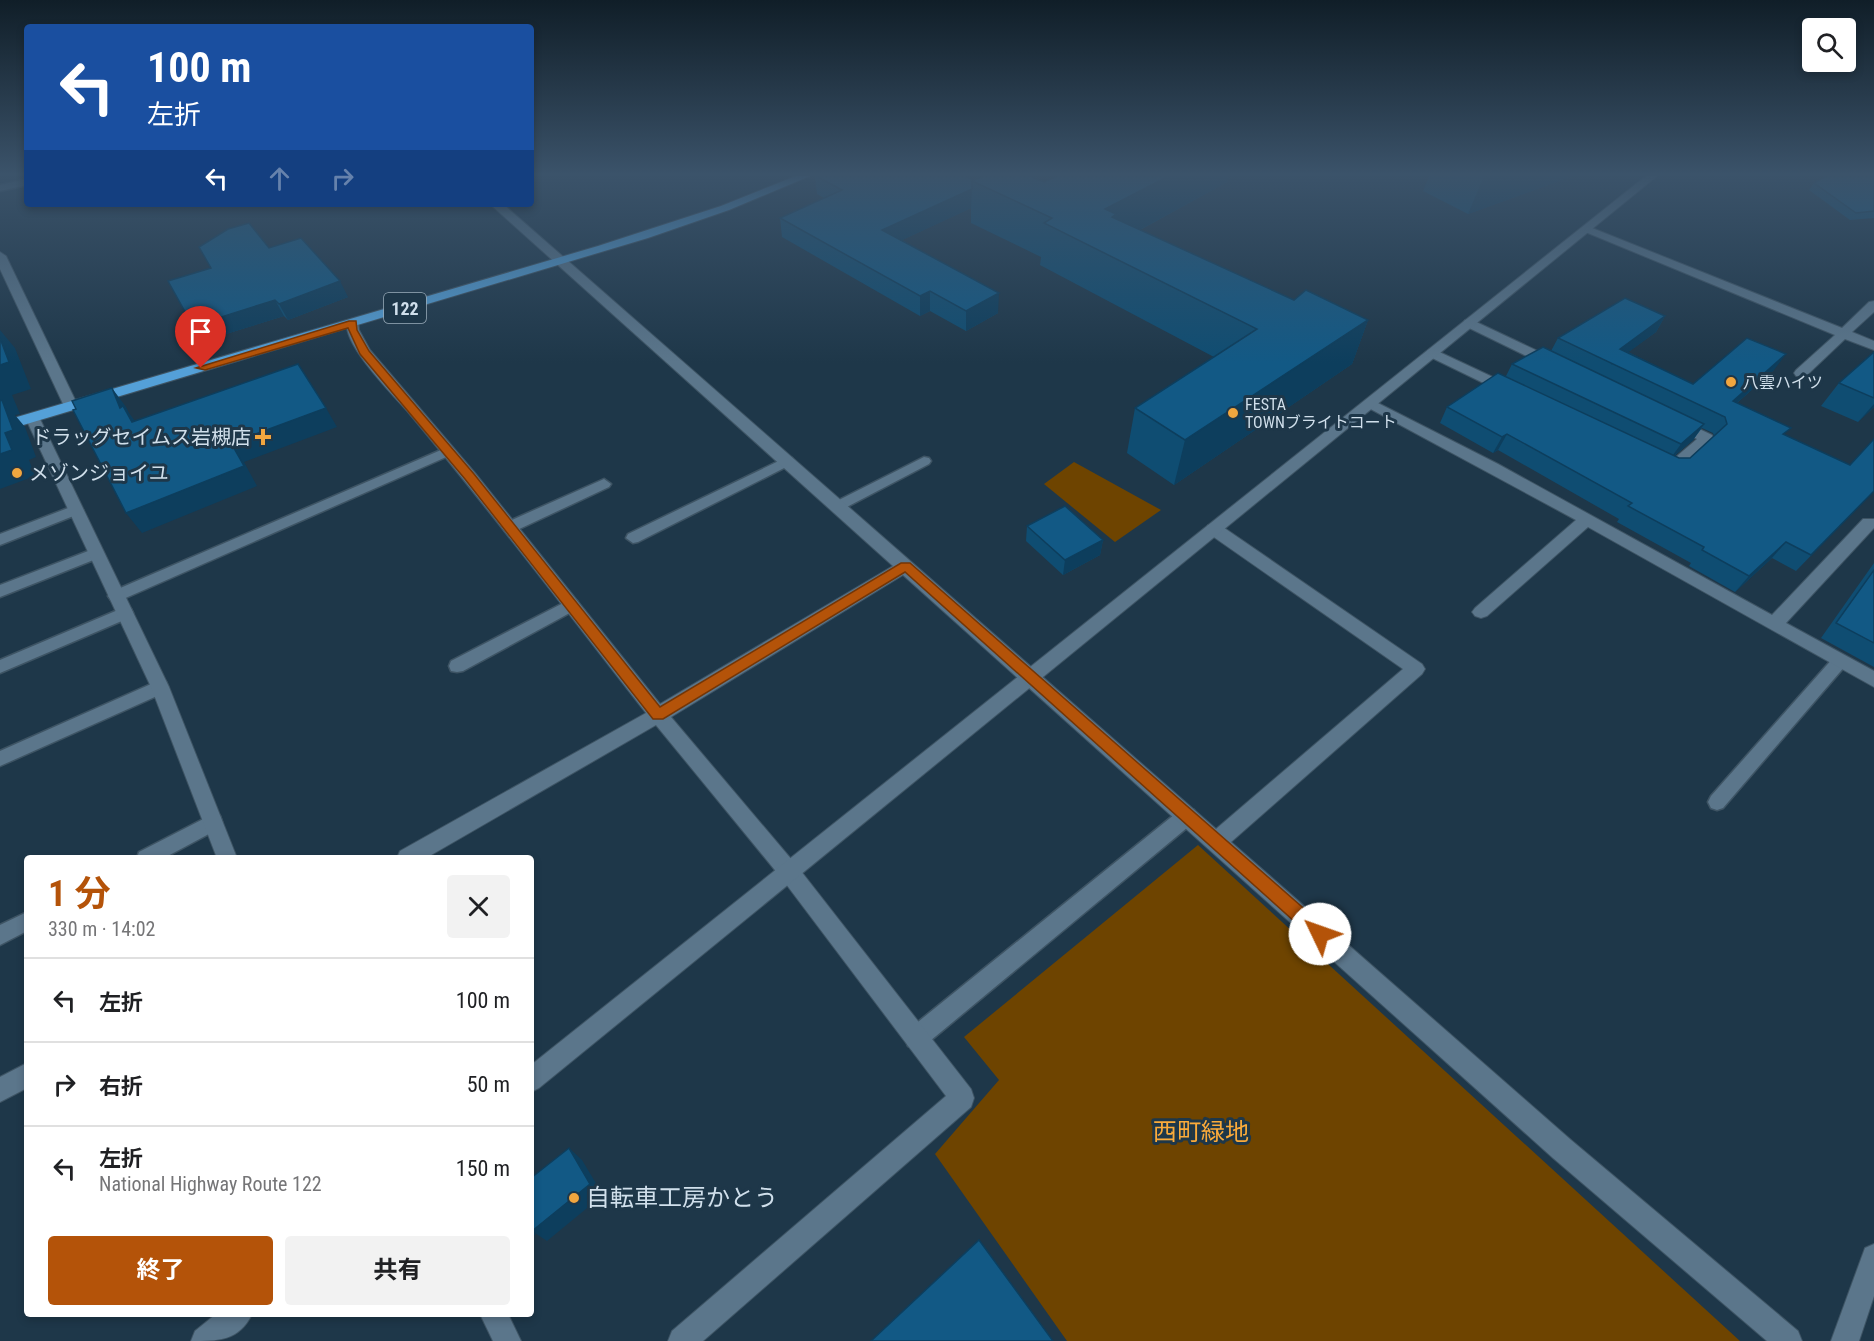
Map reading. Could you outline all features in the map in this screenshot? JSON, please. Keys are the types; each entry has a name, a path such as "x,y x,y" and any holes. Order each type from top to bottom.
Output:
{"highway":[{"name":"122","path":"0,427 631,239"}],"street":[{"path":"535,239 1562,1149 1788,1341"},
{"path":"534,1078 1575,239"},
{"path":"1611,239 1874,346"},
{"path":"0,256 71,406"},
{"path":"1801,373 1874,305"},
{"path":"353,323 352,330 364,352 448,451 658,715 790,873 962,1098 682,1341"},
{"path":"1470,323 1567,370"},
{"path":"1432,353 1526,398"},
{"path":"1370,403 1493,466 1874,680"},
{"path":"32,417 160,687 226,855"},
{"path":"1651,459 1672,469 1707,438 1664,417"},
{"path":"1481,612 1587,519"},
{"path":"1774,624 1869,523"},
{"path":"1214,530 1416,669 1216,842"},
{"path":"412,855 658,715 906,566"},
{"path":"0,1090 24,1076"},
{"path":"1845,1341 1874,1257"},
{"path":"204,1341 234,1317"},
{"path":"495,1317 507,1341"}],"lane":[{"path":"116,596 448,451"},
{"path":"838,506 924,460"},
{"path":"633,538 787,461"},
{"path":"510,527 604,484"},
{"path":"0,540 76,510"},
{"path":"0,591 96,553"},
{"path":"457,666 572,605"},
{"path":"0,667 124,613"},
{"path":"1717,802 1840,661"},
{"path":"0,759 160,687"},
{"path":"916,1038 1187,816"},
{"path":"152,855 213,822"},
{"path":"0,936 24,923"}],"green space":[{"path":"1074,462 1161,510 1115,542 1044,484"},
{"name":"西町緑地","path":"1198,845 1740,1341 1067,1341 935,1154 999,1080 964,1037"}],"building":[{"path":"213,239 261,239 269,248 302,239 340,281 279,304 275,300 193,326 168,281 211,268 199,247"},
{"path":"817,239 898,239 999,293 966,311 930,291 920,296"},
{"path":"1075,239 1159,239 1294,300 1306,290 1368,320 1185,440 1135,408 1257,329"},
{"path":"1625,298 1665,316 1620,349 1693,384 1747,338 1786,354 1733,401 1791,428 1783,434 1850,465 1874,439 1874,491 1811,555 1786,542 1749,576 1702,550 1704,547 1628,506 1632,503 1507,434 1502,437 1447,407 1498,373 1679,458 1690,458 1727,424 1725,417 1558,338"},
{"path":"0,338 9,362 0,365"},
{"path":"1543,347 1704,424 1681,444 1512,364"},
{"path":"1874,352 1874,398 1839,383"},
{"path":"298,364 326,408 231,443 244,466 126,513 73,410 76,409 72,401 112,388 120,408 123,406 132,422"},
{"path":"2,400 13,430 5,433 12,450 0,454 0,401"},
{"path":"1065,506 1103,540 1065,560 1027,526"},
{"path":"1874,570 1874,643 1836,623"},
{"path":"569,1148 590,1184 534,1229 534,1176"},
{"path":"979,1240 1053,1341 871,1341"}],"place":[{"name":"八雲ハイツ","path":"1731,382"},
{"name":"FESTA TOWNブライトコート","path":"1233,413"},
{"name":"ドラッグセイムス岩槻店","path":"263,437"},
{"name":"メゾンジョイユ","path":"17,473"},
{"name":"自転車工房かとう","path":"574,1198"}],"route":[{"path":"201,368 353,323 352,330 364,352 470,477 658,715 906,566 1320,934"}]}
